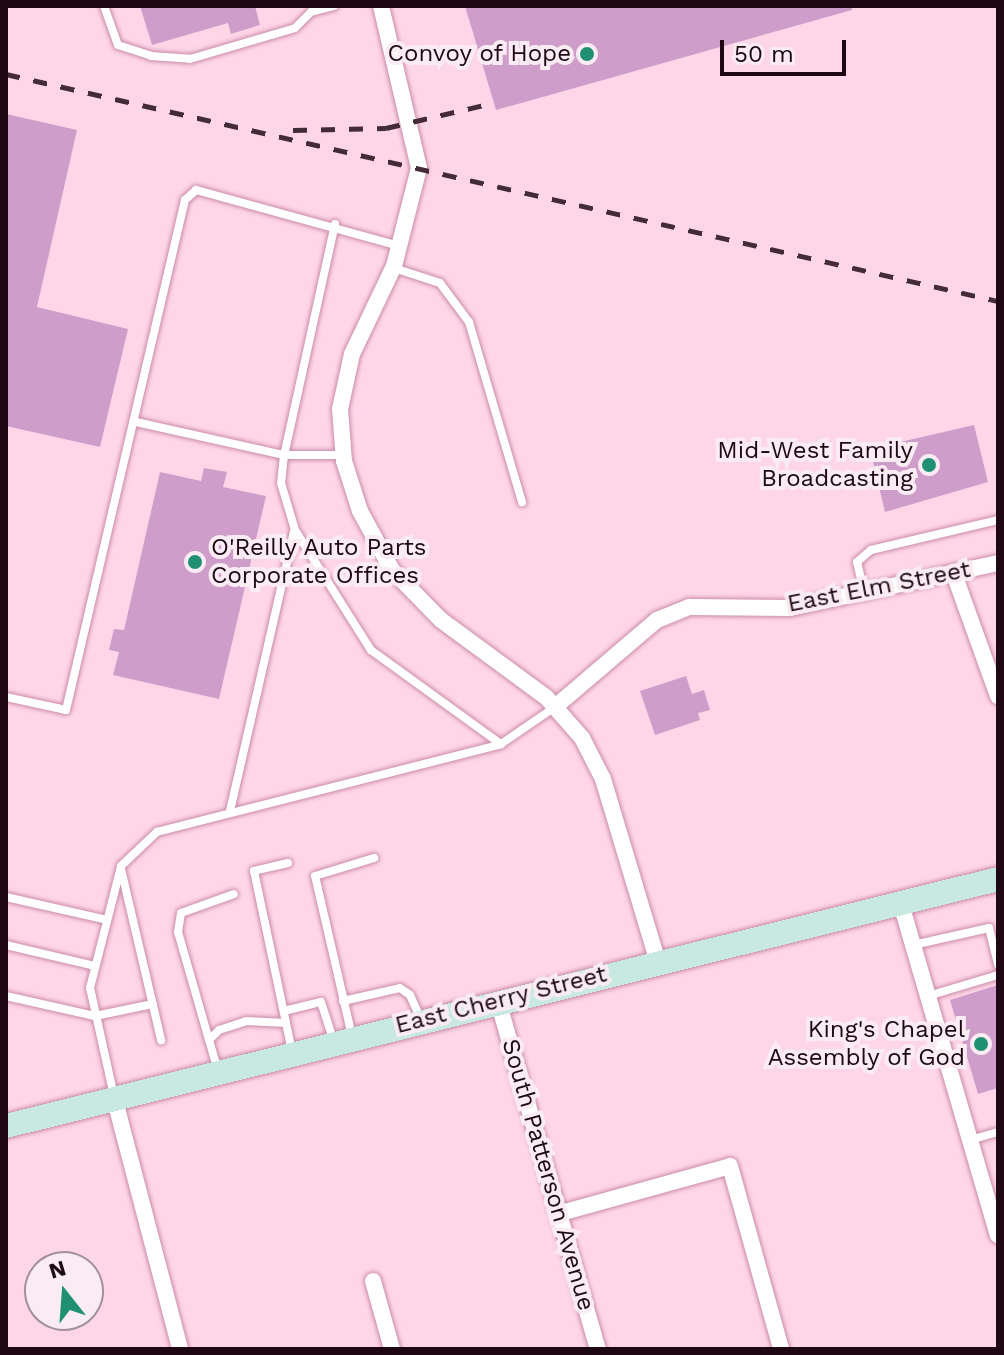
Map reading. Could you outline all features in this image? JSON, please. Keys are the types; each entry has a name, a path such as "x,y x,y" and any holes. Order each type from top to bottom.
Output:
{"street":[{"path":"381,6 419,168 394,268 352,354 340,409 344,455 360,511 392,570 441,620 555,707 582,738 603,779 658,962"},
{"name":"East Elm Street","path":"555,707 657,620 689,607 790,608 998,563"},
{"path":"954,574 998,696"},
{"name":"East Cherry Street","path":"6,1126 292,1052 998,879"},
{"path":"901,904 970,1140 992,1191 998,1235"},
{"name":"South Patterson Avenue","path":"498,1001 598,1349"},
{"path":"114,1097 180,1349"},
{"path":"561,1213 730,1166 781,1349"},
{"path":"373,1281 392,1349"}],"lane":[{"path":"104,6 118,45 151,56 190,59 295,28 310,9 334,6"},
{"path":"6,697 66,710 136,422 185,200 196,190 335,224 401,246"},
{"path":"335,224 284,455 281,483 295,530 371,650 501,744"},
{"path":"394,268 440,283 469,322 522,502"},
{"path":"136,422 284,455 344,455"},
{"path":"864,593 857,562 871,550 998,520"},
{"path":"230,811 295,530"},
{"path":"114,1097 95,1016 95,966 103,919 121,866 157,832 501,744 555,707"},
{"path":"343,1040 343,1001 315,876 374,858"},
{"path":"288,863 254,871 292,1052"},
{"path":"121,866 161,1040"},
{"path":"218,1071 178,932 181,913 234,894"},
{"path":"6,897 103,919"},
{"path":"913,945 989,928 998,965"},
{"path":"6,945 95,966"},
{"path":"928,996 998,975"},
{"path":"343,1001 400,988 421,1020"},
{"path":"6,996 95,1016 153,1004"},
{"path":"284,1011 321,1002 343,1040"},
{"path":"209,1040 246,1021 286,1023"},
{"path":"970,1140 998,1132"}],"building":[{"path":"140,6 255,6 260,25 231,34 228,23 152,45"},
{"name":"Convoy of Hope","path":"465,6 852,6 852,10 496,110"},
{"path":"6,114 77,130 37,307 128,329 100,447 6,426"},
{"name":"Mid-West Family Broadcasting","path":"974,425 988,482 885,512 870,449"},
{"name":"O'Reilly Auto Parts Corporate Offices","path":"204,468 227,472 223,487 266,496 219,699 113,675 119,652 109,650 114,629 124,630 160,472 201,481"},
{"path":"686,676 692,694 704,690 710,710 698,713 700,720 655,735 640,691"},
{"name":"King's Chapel Assembly of God","path":"998,985 998,1088 978,1094 950,1000"}],"railway":[{"path":"6,74 998,301"},
{"path":"293,130 386,128 493,103"}],"place":[{"name":"Convoy of Hope","path":"587,54"},
{"name":"Mid-West Family Broadcasting","path":"929,465"},
{"name":"O'Reilly Auto Parts Corporate Offices","path":"195,562"},
{"name":"King's Chapel Assembly of God","path":"981,1044"}]}
